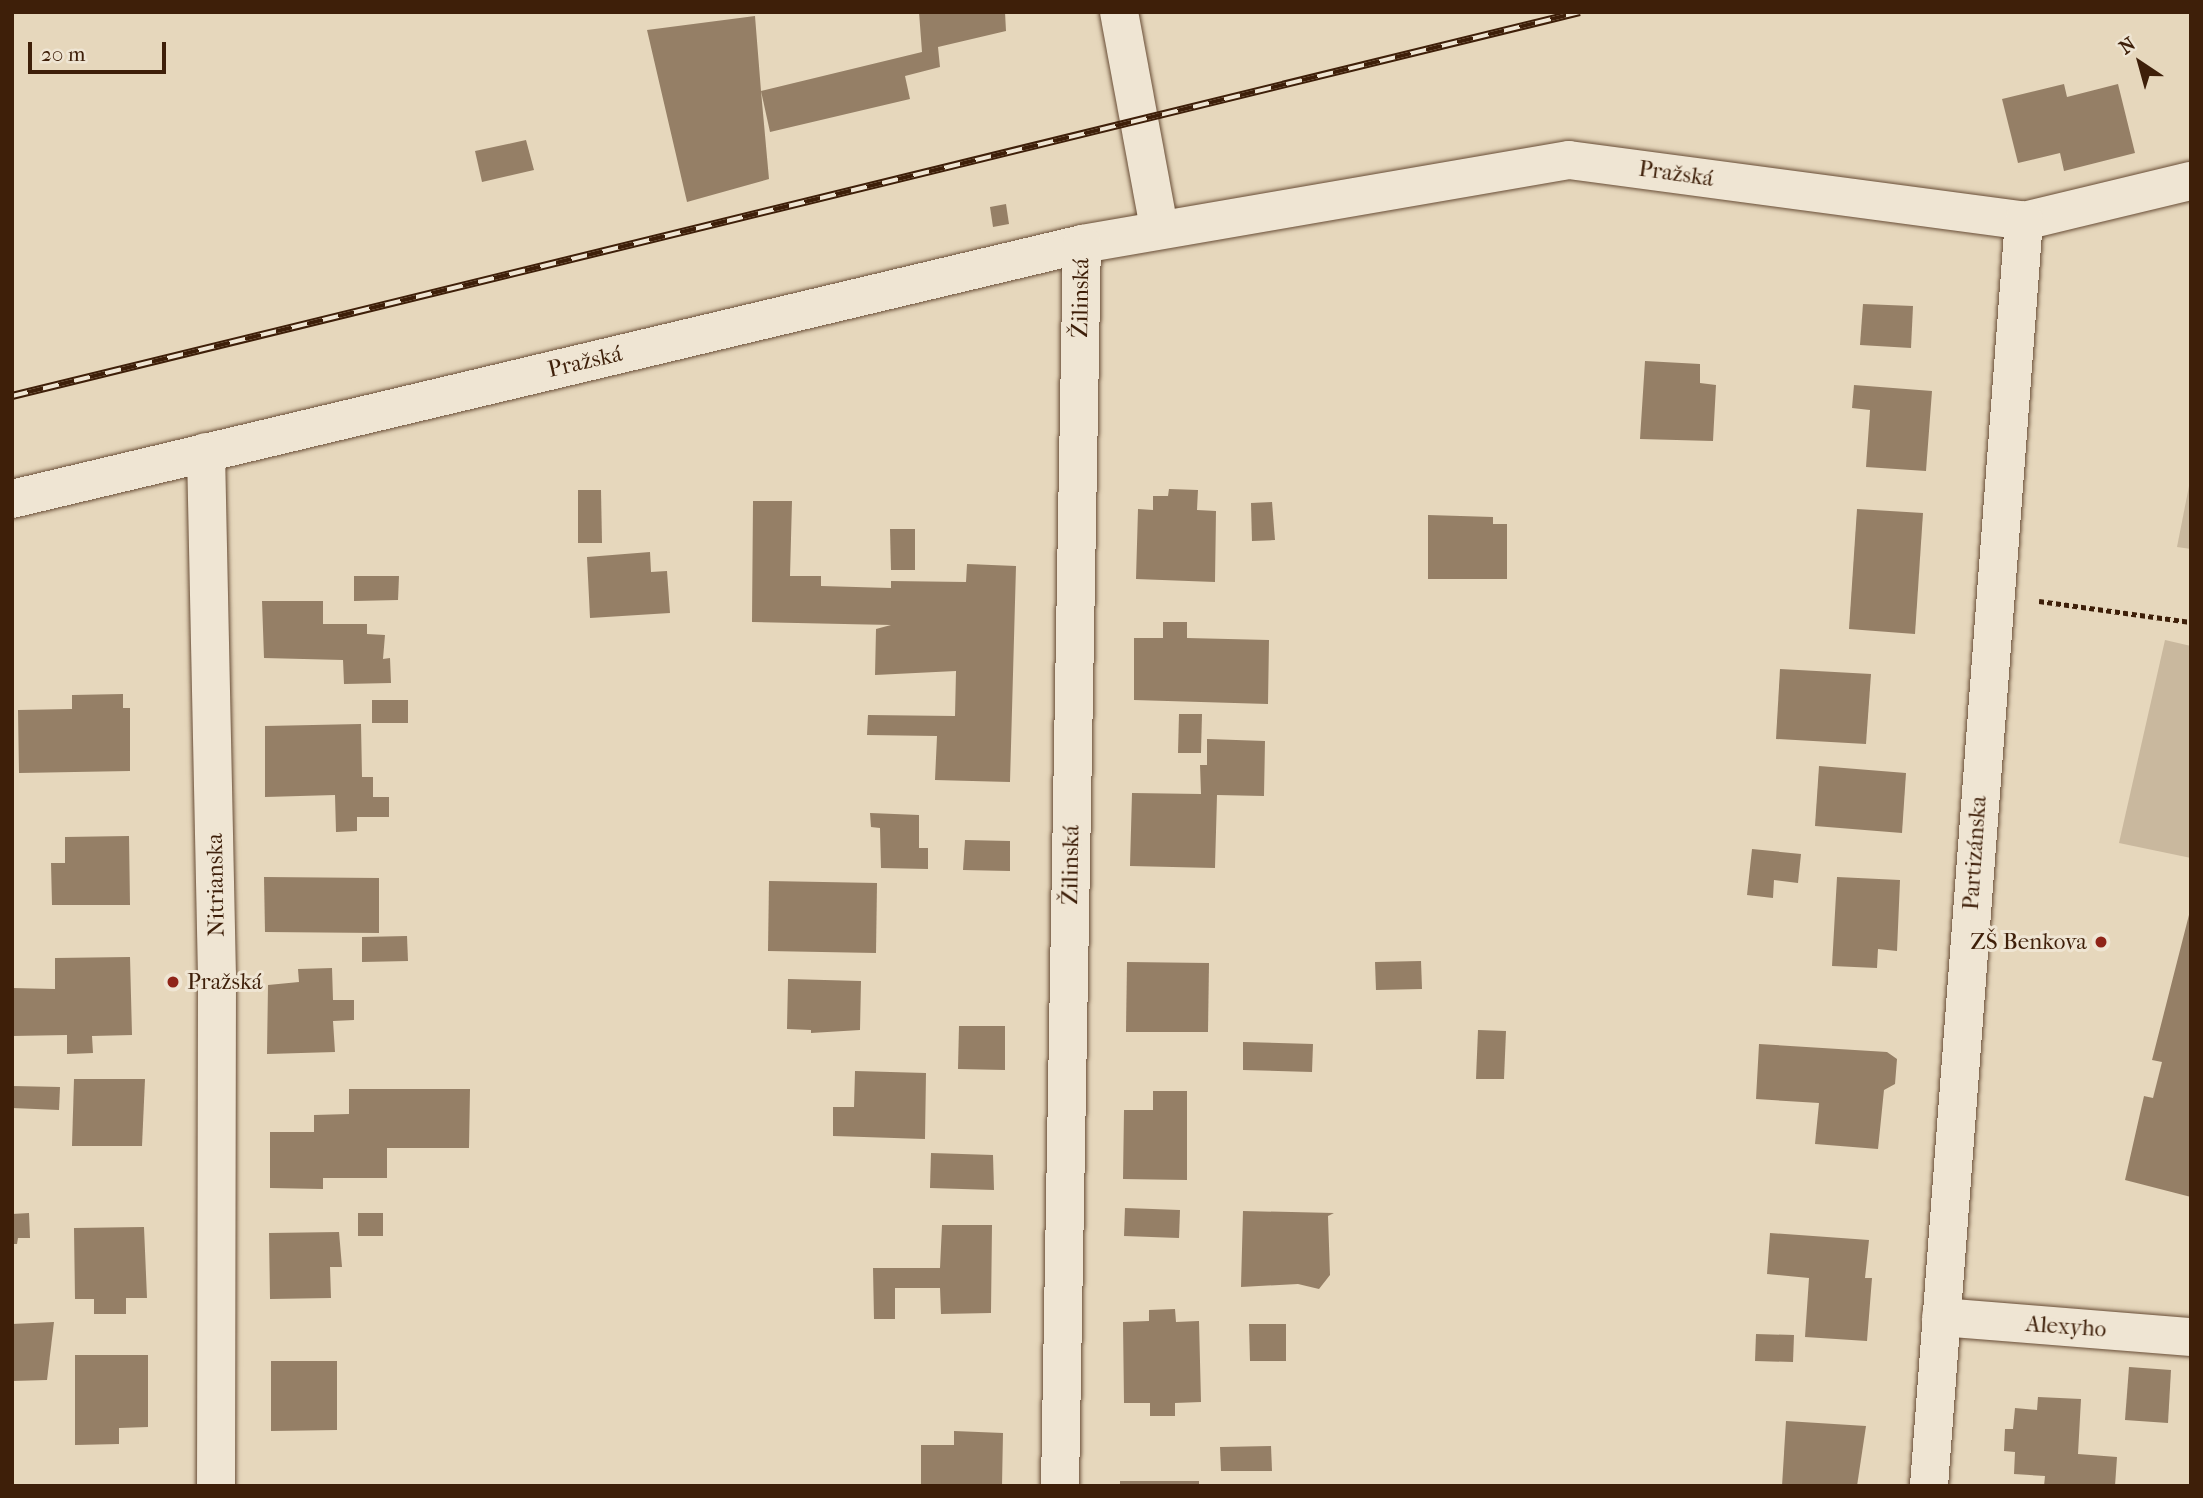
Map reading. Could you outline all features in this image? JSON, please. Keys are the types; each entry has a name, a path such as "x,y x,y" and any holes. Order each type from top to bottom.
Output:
{"street":[{"path":"1119,12 1159,227"},
{"name":"Pražská","path":"12,499 1082,243 1159,227 1243,218 1569,160 2024,221 2191,181"},
{"name":"Partizánska","path":"1929,1486 2024,221"},
{"name":"Žilinská","path":"1060,1486 1082,243"},
{"name":"Nitrianska","path":"206,452 217,975 216,1486"},
{"name":"Alexyho","path":"1941,1318 2191,1337"}],"path":[{"path":"2032,600 2191,622"}],"shaded area":[{"path":"2191,476 2191,549 2177,547"},
{"path":"2165,640 2191,646 2191,858 2119,843"}],"building":[{"path":"919,12 1005,12 1006,31 938,47 940,67 905,76 910,99 770,132 761,91 922,52"},
{"path":"755,16 769,179 687,202 647,30"},
{"path":"2064,84 2067,97 2118,84 2135,153 2064,171 2060,153 2018,163 2002,99"},
{"path":"526,140 534,170 482,182 475,151"},
{"path":"1006,204 1009,224 993,227 990,207"},
{"path":"1863,304 1913,306 1911,348 1860,345"},
{"path":"1645,361 1700,364 1700,383 1716,385 1713,441 1640,439"},
{"path":"1854,385 1932,391 1926,471 1866,467 1870,410 1852,408"},
{"path":"1169,489 1198,490 1197,510 1216,511 1215,582 1136,579 1138,509 1153,510 1153,496 1168,496"},
{"path":"578,490 601,490 602,543 578,543"},
{"path":"753,501 792,501 790,576 821,576 821,586 891,588 891,581 966,582 967,564 1016,566 1010,782 935,780 937,736 867,735 868,715 955,716 956,671 875,675 876,629 891,625 752,622"},
{"path":"1272,502 1275,540 1252,541 1251,503"},
{"path":"1857,509 1923,513 1915,634 1849,629"},
{"path":"1428,515 1493,517 1493,524 1507,524 1507,579 1428,579"},
{"path":"890,529 915,529 915,570 891,570"},
{"path":"650,552 651,572 667,571 670,613 590,618 587,557"},
{"path":"354,576 399,576 398,600 354,601"},
{"path":"262,601 323,601 323,624 367,624 367,634 385,635 383,659 390,658 391,683 344,684 343,660 264,658"},
{"path":"1163,622 1187,622 1187,638 1269,640 1268,704 1134,700 1134,638 1163,638"},
{"path":"1780,669 1871,674 1866,744 1776,739"},
{"path":"123,694 123,708 130,708 130,771 19,773 18,710 72,709 72,695"},
{"path":"372,700 408,700 408,723 372,723"},
{"path":"1179,714 1202,714 1201,753 1178,753"},
{"path":"361,724 362,777 373,777 373,797 389,797 389,817 357,817 357,831 336,832 335,795 265,797 265,726"},
{"path":"1207,739 1265,741 1264,796 1217,795 1215,868 1130,866 1132,793 1201,794 1200,765 1207,765"},
{"path":"1819,766 1906,773 1902,833 1815,826"},
{"path":"870,813 919,815 919,848 928,848 928,869 881,868 880,828 871,827"},
{"path":"129,836 130,905 52,905 51,863 65,863 65,837"},
{"path":"965,840 1010,841 1010,871 963,870"},
{"path":"1752,849 1801,854 1798,883 1774,880 1773,898 1747,895"},
{"path":"264,877 379,878 379,933 265,932"},
{"path":"1837,877 1900,880 1897,951 1878,949 1877,968 1832,966"},
{"path":"769,881 877,883 876,953 768,951"},
{"path":"2191,907 2191,1197 2125,1180 2144,1096 2153,1098 2162,1062 2152,1060"},
{"path":"407,936 408,961 362,962 362,937"},
{"path":"130,957 132,1035 92,1036 93,1053 67,1054 67,1035 12,1036 12,988 55,989 55,958"},
{"path":"1421,961 1422,989 1376,990 1375,962"},
{"path":"1127,962 1209,963 1208,1032 1126,1032"},
{"path":"332,968 333,1000 354,1000 354,1020 333,1021 335,1052 267,1054 268,985 299,982 298,969"},
{"path":"788,979 861,981 860,1030 811,1033 811,1030 787,1029"},
{"path":"959,1026 1005,1026 1005,1070 958,1069"},
{"path":"1478,1030 1506,1031 1504,1079 1476,1079"},
{"path":"1243,1042 1313,1044 1312,1072 1243,1070"},
{"path":"1759,1044 1887,1052 1897,1059 1895,1084 1884,1090 1878,1149 1815,1144 1819,1103 1756,1099"},
{"path":"855,1071 926,1073 925,1139 833,1136 833,1107 854,1107"},
{"path":"74,1079 145,1079 142,1146 72,1146"},
{"path":"12,1086 60,1087 59,1110 12,1108"},
{"path":"349,1089 470,1089 469,1148 387,1148 387,1178 323,1178 323,1189 270,1188 270,1132 314,1132 314,1115 349,1114"},
{"path":"1153,1091 1187,1091 1187,1180 1123,1179 1124,1110 1153,1110"},
{"path":"931,1153 993,1155 994,1190 930,1188"},
{"path":"1125,1208 1180,1210 1179,1238 1124,1236"},
{"path":"1243,1211 1334,1213 1328,1216 1330,1275 1319,1289 1298,1284 1241,1287"},
{"path":"29,1213 30,1238 18,1238 17,1244 12,1244 12,1214"},
{"path":"358,1213 383,1213 383,1236 358,1236"},
{"path":"942,1225 992,1225 991,1313 941,1314 940,1288 895,1288 895,1319 874,1319 873,1268 940,1268"},
{"path":"144,1227 147,1298 126,1298 126,1314 94,1314 94,1299 75,1299 74,1228"},
{"path":"339,1232 342,1267 330,1267 331,1298 270,1299 269,1233"},
{"path":"1770,1233 1869,1240 1865,1278 1872,1278 1867,1341 1805,1337 1809,1278 1767,1274"},
{"path":"1175,1309 1176,1322 1199,1321 1201,1402 1175,1403 1175,1416 1150,1416 1150,1403 1124,1403 1123,1322 1149,1321 1149,1310"},
{"path":"54,1322 47,1380 12,1381 12,1324"},
{"path":"1249,1324 1286,1324 1286,1361 1250,1361"},
{"path":"1756,1334 1794,1335 1793,1362 1755,1361"},
{"path":"75,1355 148,1355 148,1427 119,1428 119,1444 75,1445"},
{"path":"271,1361 337,1361 337,1430 271,1431"},
{"path":"2129,1367 2171,1370 2168,1423 2125,1420"},
{"path":"2038,1397 2081,1399 2078,1454 2117,1457 2115,1486 2044,1486 2045,1476 2014,1474 2015,1452 2004,1451 2005,1429 2013,1429 2015,1408 2037,1410"},
{"path":"1786,1421 1866,1426 1857,1486 1782,1486"},
{"path":"954,1431 1003,1433 1002,1486 921,1486 921,1445 954,1445"},
{"path":"1271,1446 1272,1471 1221,1471 1220,1447"},
{"path":"1120,1481 1199,1481 1199,1486 1120,1486"}],"railway":[{"path":"12,396 1580,12"}],"place":[{"name":"ZŠ Benkova","path":"2101,942"},
{"name":"Pražská","path":"173,982"}]}
